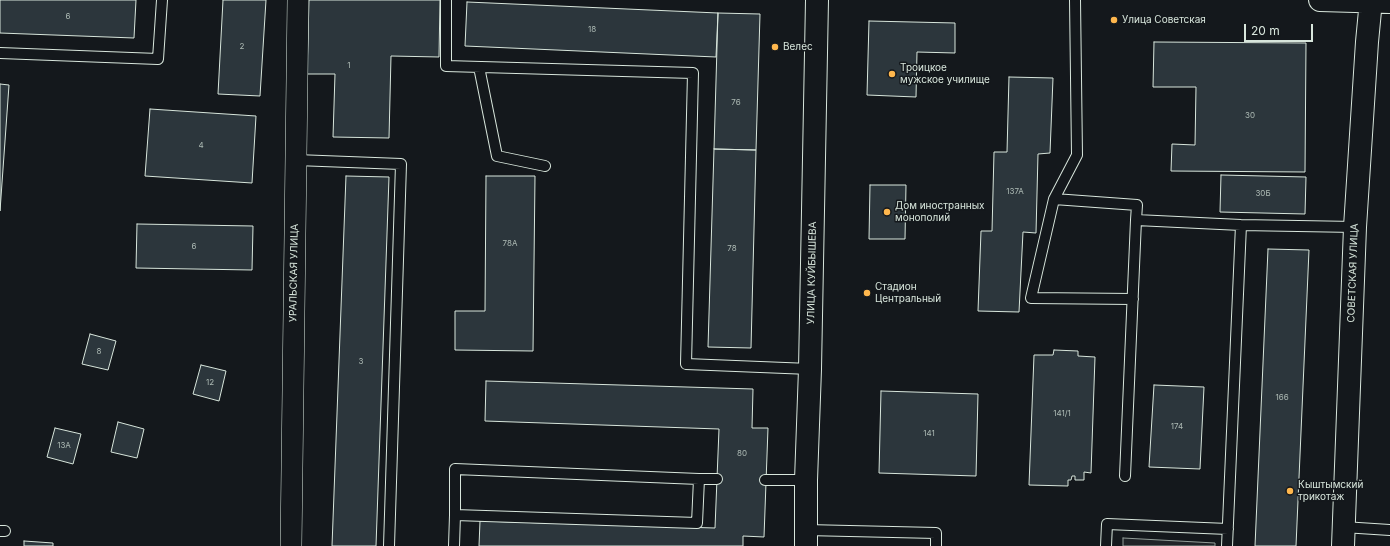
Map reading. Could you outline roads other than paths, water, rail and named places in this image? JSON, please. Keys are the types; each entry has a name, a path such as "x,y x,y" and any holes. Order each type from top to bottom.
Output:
{"street":[{"name":"УРАЛЬСКАЯ УЛИЦА","path":"291,546 298,0"},
{"name":"УЛИЦА КУЙБЫШЕВА","path":"806,538 817,0"},
{"path":"1320,0 1377,1"},
{"name":"СОВЕТСКАЯ УЛИЦА","path":"1343,536 1355,227 1367,42 1377,1"}],"lane":[{"path":"0,53 158,59 162,0"},
{"path":"446,0 446,66 693,73 686,364 810,369"},
{"path":"1075,0 1077,155 1054,199 1031,298 1133,299"},
{"path":"479,67 497,156 545,166"},
{"path":"296,160 401,164 389,546"},
{"path":"1054,199 1137,205 1125,476"},
{"path":"1136,220 1241,225 1355,227"},
{"path":"1227,546 1241,225"},
{"path":"454,546 455,469 718,479"},
{"path":"455,515 697,523 699,479"},
{"path":"765,480 806,480"},
{"path":"1106,546 1107,524 1228,529"},
{"path":"1343,536 1390,530"},
{"path":"806,538 936,533 936,546"}],"place":[{"name":"Улица Советская","path":"1114,20"},
{"name":"Велес","path":"775,47"},
{"name":"Троицкое мужское училище","path":"892,74"},
{"name":"Дом иностранных монополий","path":"887,212"},
{"name":"Стадион Центральный","path":"867,293"},
{"name":"Кыштымский трикотаж","path":"1290,491"}]}
